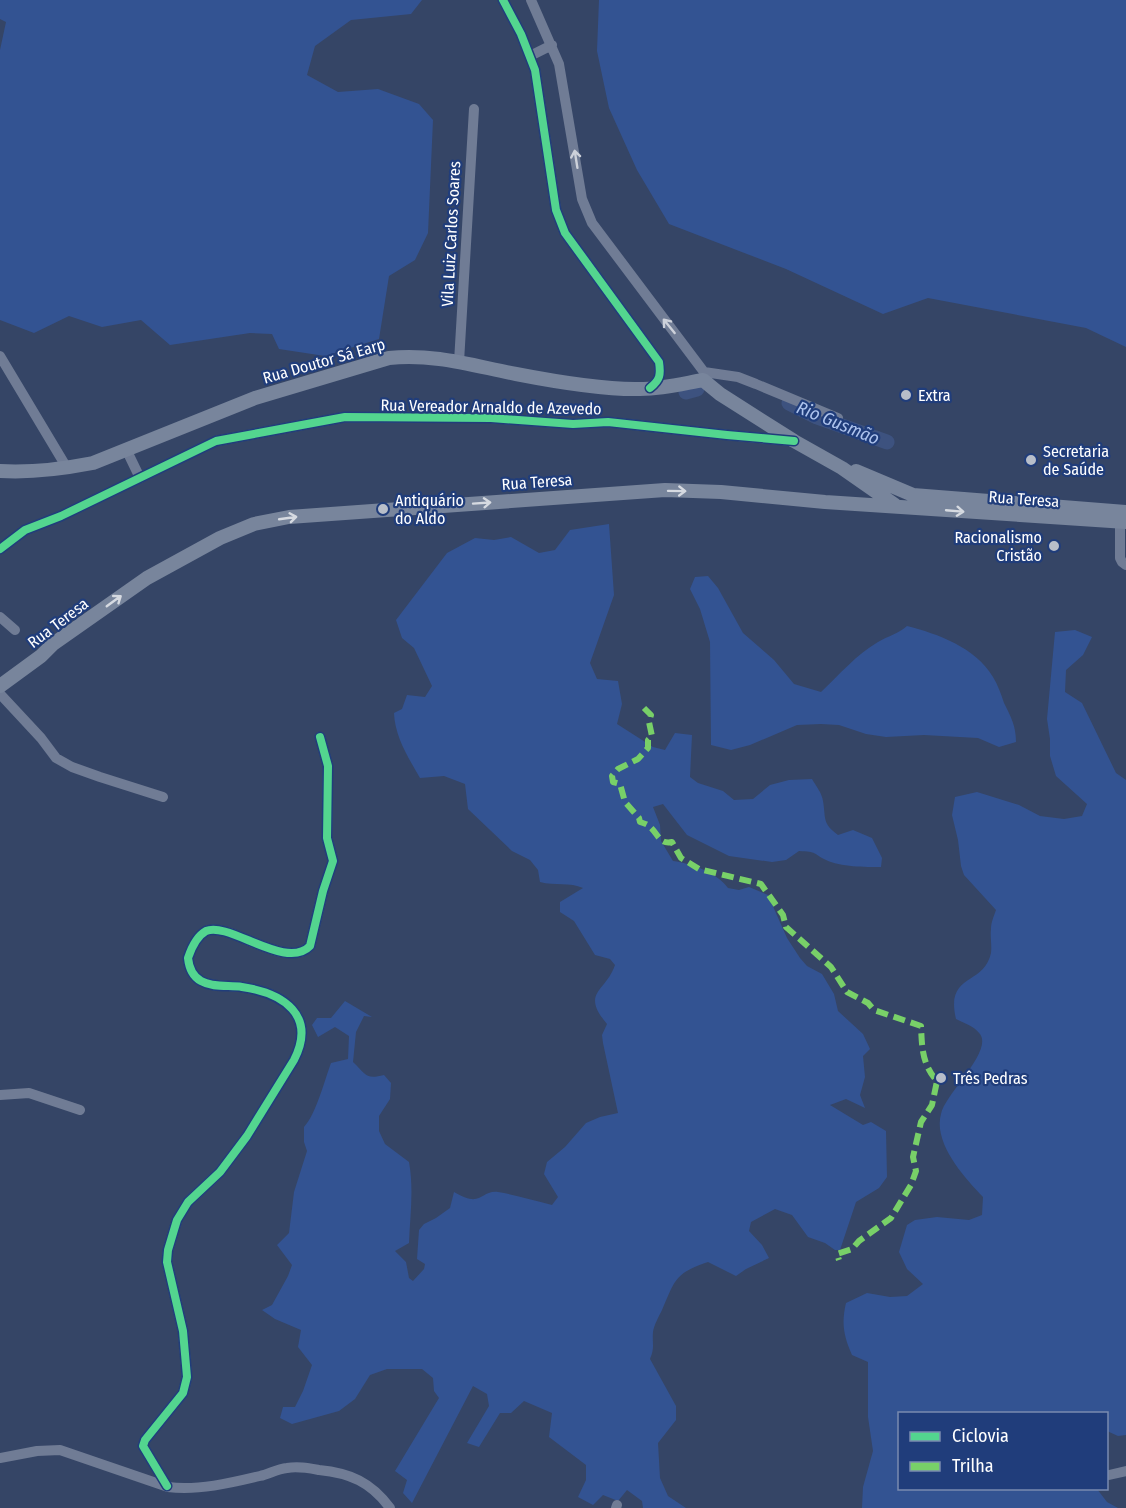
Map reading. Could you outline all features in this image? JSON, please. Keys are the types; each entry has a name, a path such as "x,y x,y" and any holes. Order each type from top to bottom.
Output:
{"main road":[{"name":"Rua Doutor Sá Earp","path":"0,471 22,472 93,463 255,398 389,358 410,356 459,362 519,375 613,388 675,385 704,376"},
{"path":"704,376 720,394 794,441 842,468 897,506"},
{"path":"842,468 863,474 913,501"},
{"name":"Rua Teresa","path":"0,686 41,656 53,644 147,578 220,538 254,524 289,517 665,490 721,492 897,506 913,501 1124,518"}],"street":[{"path":"503,0 530,56 538,82 559,223 675,385"},
{"path":"531,0 552,45 565,89 582,199 592,223 704,376 738,378 838,418"},
{"path":"530,56 552,45"},
{"name":"Vila Luiz Carlos Soares","path":"459,362 474,109"},
{"path":"0,356 67,468"},
{"path":"650,388 658,381 659,362"},
{"name":"Rua Vereador Arnaldo de Azevedo","path":"0,549 26,530 61,516 216,441 345,417 491,418 573,424 608,422 794,441"},
{"path":"126,449 140,478"},
{"path":"1124,518 1120,558 1126,565"},
{"path":"0,616 15,630"},
{"path":"0,694 41,738 56,758 90,774 163,797"},
{"path":"167,1486 143,1443 183,1393 187,1377 183,1331 167,1267 168,1250 183,1210 220,1172 247,1136 294,1060 300,1048 302,1035 296,1012 284,1001 262,991 203,982 191,972 188,958 199,937 211,930 224,932 286,953 302,953 310,946 323,891 333,861 327,838 328,766 320,737"},
{"path":"0,1095 29,1093 80,1110"},
{"path":"0,1458 37,1451 60,1450 167,1486 192,1489 297,1467 341,1472 352,1476 378,1494 390,1508"},
{"path":"1109,1475 1126,1471"}],"shaded area":[{"path":"0,0 422,0 411,14 351,20 315,46 307,75 338,92 378,89 419,104 433,120 428,233 415,260 389,276 379,339 325,356 279,349 272,334 250,333 170,345 141,320 102,327 69,316 34,333 0,320 0,50 6,22 0,19"},
{"path":"599,0 1126,0 1126,347 1086,328 928,298 883,314 786,269 669,224 637,170 609,108 597,51"},
{"path":"609,524 614,595 590,663 597,679 618,681 622,704 617,724 653,747 665,750 675,733 692,735 690,777 698,783 723,791 734,800 753,799 770,785 789,780 812,779 821,795 829,827 838,835 853,830 872,838 882,858 881,867 875,867 838,864 805,851 799,851 786,860 772,862 729,856 687,835 663,804 653,807 660,825 661,841 673,861 704,870 717,877 728,888 739,890 749,887 768,895 787,938 800,958 807,966 822,974 834,994 838,1011 863,1034 870,1049 863,1056 865,1077 860,1095 865,1108 846,1099 830,1105 863,1125 871,1122 886,1131 887,1177 879,1188 856,1202 840,1250 835,1250 825,1243 808,1237 792,1215 775,1209 751,1222 749,1231 762,1245 769,1258 736,1276 708,1262 682,1274 674,1285 654,1326 650,1359 676,1406 676,1420 658,1443 660,1478 668,1496 686,1508 643,1508 642,1501 627,1490 618,1501 603,1495 593,1505 578,1497 586,1480 586,1465 549,1437 552,1413 524,1401 511,1413 500,1413 479,1447 467,1443 489,1406 487,1394 473,1386 412,1503 403,1493 407,1480 395,1471 439,1398 434,1391 433,1378 422,1369 387,1369 370,1375 355,1399 339,1411 292,1424 280,1418 283,1407 295,1407 312,1365 298,1347 301,1330 275,1319 262,1310 272,1305 292,1265 277,1245 289,1233 294,1192 307,1151 304,1142 304,1127 316,1106 331,1063 348,1059 349,1036 335,1027 318,1037 312,1025 317,1018 331,1018 345,1001 372,1017 364,1016 356,1032 353,1062 366,1075 373,1077 384,1075 391,1083 390,1099 379,1116 379,1131 385,1144 409,1162 411,1193 409,1243 395,1251 406,1262 409,1278 413,1281 424,1269 425,1264 417,1259 419,1230 424,1224 450,1208 454,1192 463,1197 475,1199 498,1192 552,1205 558,1197 544,1174 547,1162 565,1147 586,1123 618,1113 602,1035 607,1024 599,1013 595,998 615,965 610,959 595,955 574,921 560,912 560,902 583,888 540,882 538,870 530,860 512,851 468,809 465,784 444,776 420,778 400,739 394,713 402,709 407,695 425,697 432,686 414,648 402,638 396,620 447,553 475,538 494,540 511,537 539,553 555,550 570,530"},
{"path":"708,576 718,588 743,633 774,660 794,684 821,692 863,652 907,626 955,643 976,658 993,677 1013,722 1016,742 999,747 978,738 924,735 886,737 866,734 839,725 821,724 797,725 750,745 731,750 711,745 710,642 700,609 690,589 695,577"},
{"path":"1075,630 1092,637 1083,655 1066,670 1065,692 1082,703 1116,773 1126,780 1126,1435 1118,1436 1108,1431 1108,1412 898,1412 898,1490 1098,1490 1107,1502 1118,1508 862,1508 863,1487 873,1451 868,1417 868,1362 852,1355 849,1348 844,1324 846,1303 867,1293 890,1297 907,1296 923,1284 907,1269 899,1252 907,1225 915,1220 937,1217 969,1220 982,1215 983,1197 952,1159 946,1148 940,1125 944,1106 980,1051 982,1042 980,1034 956,1019 954,1004 960,987 981,971 987,963 991,953 991,926 996,910 964,875 952,815 955,797 977,792 1019,805 1040,816 1064,819 1082,816 1087,804 1056,776 1050,756 1047,719 1055,632"}],"waterway":[{"path":"686,392 697,389"},
{"name":"Rio Gusmão","path":"789,403 817,417 887,442"}],"marked path":[{"path":"644,708 651,715 649,722 652,736 648,740 648,748 638,759 618,769 612,776 613,782 620,784 625,802 640,822 649,826 664,842 672,842 681,858 699,869 761,884 783,915 786,927 831,967 847,992 868,1003 874,1010 921,1026 926,1062 937,1081 932,1105 921,1122 913,1157 916,1171 911,1185 891,1218 859,1241 852,1249 837,1254 839,1260"}],"cycle path":[{"path":"503,0 521,34 535,70 556,210 565,233 659,362 659,377 650,388"},
{"path":"0,549 25,530 61,516 216,441 345,417 491,418 573,424 608,422 794,441"},
{"path":"167,1486 143,1446 145,1440 183,1393 187,1377 183,1331 167,1262 168,1250 177,1220 188,1202 220,1172 247,1136 294,1060 300,1044 301,1030 292,1009 283,1001 257,990 206,983 193,974 188,958 200,936 206,931 216,930 287,953 300,952 310,946 323,891 333,861 327,838 328,766 320,737"}],"place":[{"name":"Extra","path":"906,395"},
{"name":"Secretaria de Saúde","path":"1031,460"},
{"name":"Antiquário do Aldo","path":"383,509"},
{"name":"Racionalismo Cristão","path":"1054,546"},
{"name":"Três Pedras","path":"941,1078"}]}
